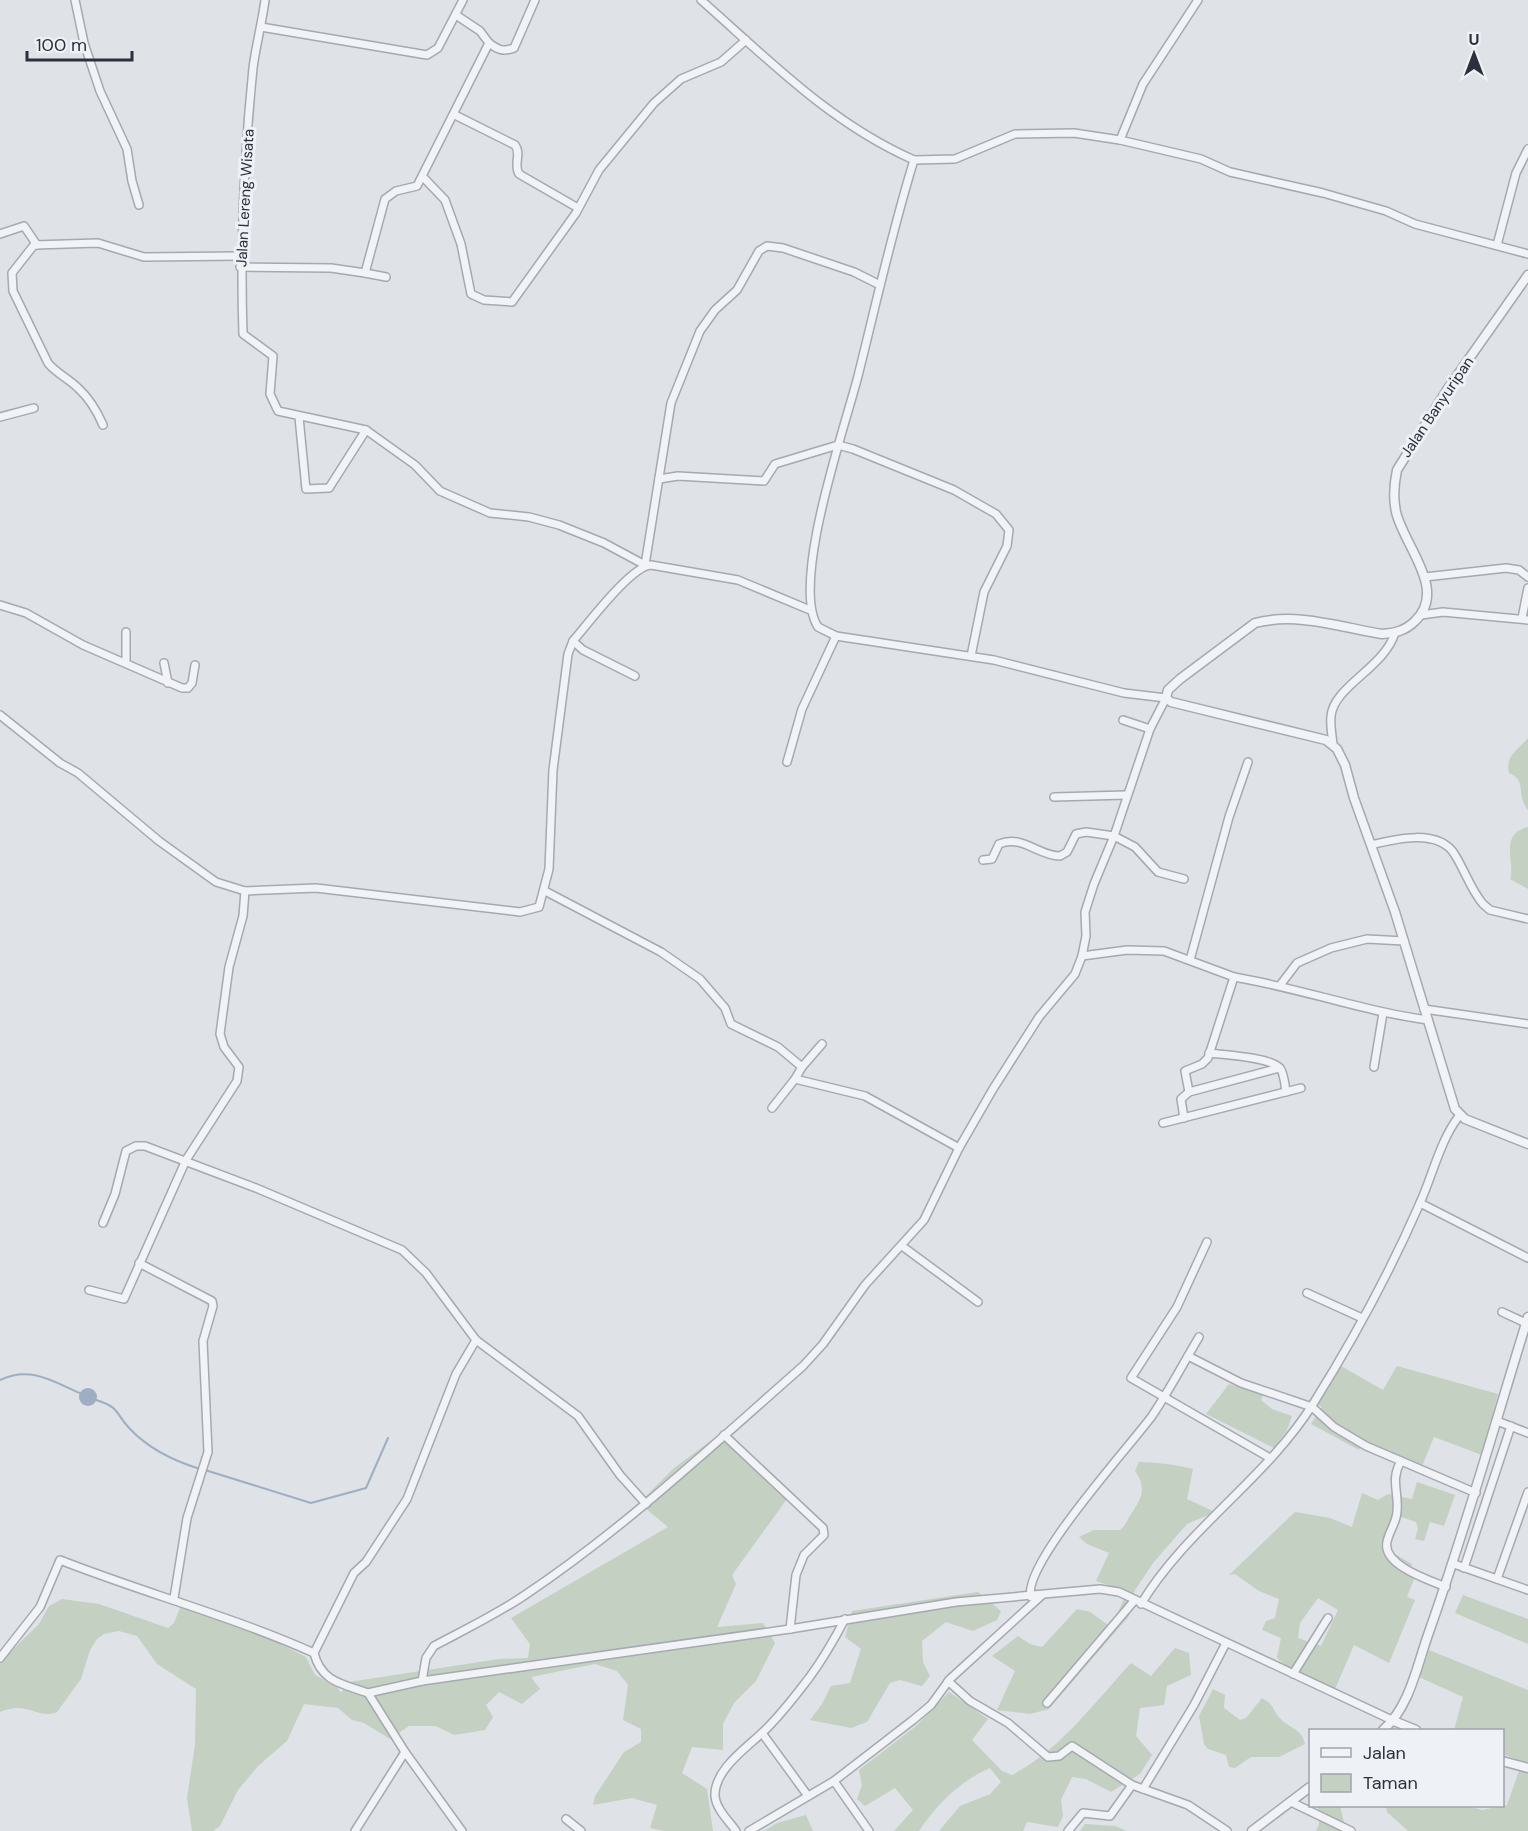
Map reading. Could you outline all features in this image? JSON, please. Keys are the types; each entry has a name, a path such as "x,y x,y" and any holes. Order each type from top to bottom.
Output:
{"street":[{"path":"75,0 80,30 100,91 127,149 132,181 139,205"},
{"name":"Jalan Lereng Wisata","path":"265,0 254,66 240,256 243,334 246,339 267,349 273,356 270,394 274,407 286,415 299,417"},
{"path":"261,27 427,55 435,51 463,0"},
{"path":"456,15 480,32 489,44 498,50 514,48 535,0"},
{"path":"701,0 807,95 839,120 914,160 955,159 981,150 1007,136 1031,132 1074,133 1120,140 1201,159 1230,172 1323,193 1386,212 1422,226 1528,254"},
{"path":"1120,140 1143,84 1198,0"},
{"path":"423,177 445,200 461,243 470,291 474,297 507,303 517,297 578,208 599,170 654,103 681,79 721,62 746,40"},
{"path":"365,273 385,199 396,191 417,186 489,44"},
{"path":"455,115 515,145 519,152 516,166 519,174 578,208"},
{"path":"1497,245 1516,173 1527,151"},
{"path":"914,160 825,493 813,552 810,610 818,627 836,636 971,656 1124,693 1166,698 1171,702 1333,744"},
{"path":"0,234 24,226 37,244"},
{"path":"103,424 98,412 80,389 55,372 48,363 13,291 12,273 29,250 37,244 98,243 144,257 240,256"},
{"path":"0,715 60,763 78,773 216,882 245,891 316,888 520,912 539,907 549,869 553,770 565,664 573,641 630,577 645,565 672,403 700,331 715,310 737,290 762,248 773,246 797,252 854,272 880,285"},
{"path":"240,267 331,268 386,277"},
{"name":"Jalan Banyuripan","path":"1421,615 1428,599 1425,577 1396,511 1394,485 1396,470 1447,390 1528,275"},
{"path":"0,417 34,408"},
{"path":"366,429 332,486 306,489 299,417 366,429 416,465 440,491 490,513 529,517 566,528 612,547 645,565 685,569 738,580 810,610"},
{"path":"659,479 678,476 764,480 775,464 838,446 936,481 996,514 1007,524 1009,530 1007,546 984,592 971,656"},
{"path":"1425,577 1506,568 1519,570 1528,577"},
{"path":"422,1681 426,1658 434,1647 523,1597 646,1504 810,1359 865,1285 928,1214 959,1148 1034,1024 1075,974 1086,936 1085,912 1114,836 1150,729 1168,690 1255,623 1299,619 1382,634 1395,633 1410,626 1421,615 1443,612 1525,619 1528,588"},
{"path":"0,605 26,613 82,645 126,662 168,683 188,688 192,683 195,664"},
{"path":"126,632 126,662"},
{"path":"1395,633 1384,656 1334,705 1331,716 1333,744 1345,765 1404,941 1450,1096 1459,1116 1528,1144"},
{"path":"787,762 802,709 836,636"},
{"path":"573,641 589,653 634,676"},
{"path":"164,663 168,683"},
{"path":"1123,720 1150,729"},
{"path":"1190,960 1229,817 1248,762"},
{"path":"1054,796 1126,795"},
{"path":"983,860 992,859 998,846 1006,841 1018,841 1056,856 1067,852 1078,833 1114,836 1135,847 1158,872 1184,879"},
{"path":"1371,845 1409,838 1436,841 1455,854 1483,904 1490,910 1528,919"},
{"path":"89,1290 124,1299 186,1160 239,1076 237,1063 224,1047 220,1034 229,967 243,916 245,891"},
{"path":"545,891 661,952 700,979 725,1008 731,1024 778,1047 802,1067"},
{"path":"1281,984 1298,963 1331,948 1367,939 1404,941"},
{"path":"1082,956 1144,949 1164,951 1234,976 1281,984 1383,1013 1428,1020"},
{"path":"1189,1092 1186,1070 1205,1062 1234,976"},
{"path":"1424,1009 1528,1024"},
{"path":"1374,1067 1383,1013"},
{"path":"772,1108 822,1044"},
{"path":"1209,1053 1252,1059 1279,1068"},
{"path":"1279,1068 1286,1092"},
{"path":"1184,1118 1181,1099 1189,1092 1279,1068"},
{"path":"795,1079 865,1096 959,1148"},
{"path":"1163,1124 1301,1088"},
{"path":"1047,1703 1174,1558 1270,1458 1311,1407 1362,1318 1420,1203 1448,1134 1459,1116"},
{"path":"103,1223 115,1194 124,1156 130,1149 146,1146 186,1160 402,1250 426,1273 476,1340 578,1416 620,1475 646,1504"},
{"path":"1420,1203 1528,1258"},
{"path":"1207,1242 1177,1307 1131,1378 1270,1458"},
{"path":"902,1246 978,1302"},
{"path":"139,1263 212,1301 213,1306 203,1341 207,1462 187,1518 174,1598"},
{"path":"1307,1293 1362,1318"},
{"path":"1385,1729 1394,1721 1410,1687 1454,1564 1527,1320 1502,1312"},
{"path":"1030,1597 1029,1588 1033,1577 1060,1535 1096,1482 1163,1398 1199,1337"},
{"path":"476,1340 456,1374 407,1499 366,1562 354,1573 314,1653 320,1671 334,1681 368,1694 422,1681 790,1629 956,1602 1100,1589 1119,1592 1412,1729"},
{"path":"1188,1356 1240,1383 1311,1407 1347,1436 1476,1493"},
{"path":"1497,1421 1528,1433"},
{"path":"1464,1568 1511,1426"},
{"path":"724,1435 823,1528 824,1535 804,1555 796,1575 790,1629"},
{"path":"1490,1446 1503,1450"},
{"path":"1401,1461 1394,1476 1398,1509 1387,1542 1388,1551 1393,1559 1416,1575 1446,1587"},
{"path":"1497,1579 1528,1492"},
{"path":"0,1658 40,1607 60,1560 115,1581 174,1598 260,1629 314,1653"},
{"path":"1454,1564 1528,1590"},
{"path":"749,1831 834,1781 931,1705 948,1681 1041,1596"},
{"path":"1293,1674 1328,1618"},
{"path":"736,1831 718,1806 715,1794 717,1787 735,1759 762,1733 809,1677 829,1650 845,1619"},
{"path":"1143,1789 1194,1706 1226,1643"},
{"path":"948,1681 970,1701 1008,1722 1048,1757 1056,1758 1072,1746 1132,1785 1188,1806 1227,1831"},
{"path":"368,1694 405,1752 462,1831"},
{"path":"762,1733 808,1796"},
{"path":"355,1831 405,1752"},
{"path":"1504,1761 1528,1768"},
{"path":"834,1781 869,1831"},
{"path":"1068,1831 1083,1813 1110,1816 1132,1785"},
{"path":"1252,1831 1309,1788"},
{"path":"1291,1802 1351,1831"},
{"path":"566,1819 581,1831"}],"green space":[{"path":"1528,738 1528,810 1522,799 1520,784 1515,776 1509,773 1508,767 1513,753"},
{"path":"1528,827 1528,889 1510,879 1510,850 1513,836"},
{"path":"1341,1366 1383,1390 1397,1366 1498,1394 1493,1414 1503,1418 1490,1458 1434,1437 1422,1466 1364,1440 1359,1450 1311,1424 1322,1407 1317,1404"},
{"path":"1229,1384 1263,1395 1261,1400 1272,1409 1292,1416 1287,1430 1274,1448 1206,1414"},
{"path":"720,1434 792,1492 732,1575 736,1584 717,1627 763,1623 775,1643 756,1681 734,1703 723,1724 723,1750 692,1747 682,1773 707,1789 713,1831 664,1831 650,1828 657,1805 632,1798 593,1805 595,1796 624,1752 641,1742 641,1729 623,1720 628,1685 617,1671 595,1664 531,1677 540,1689 522,1704 499,1692 486,1705 493,1717 485,1730 454,1735 436,1726 409,1726 390,1739 364,1723 352,1720 338,1708 304,1704 287,1741 258,1766 238,1790 220,1826 213,1831 192,1831 187,1798 195,1745 196,1689 157,1664 137,1636 119,1631 104,1634 97,1639 90,1650 81,1679 57,1712 43,1714 18,1708 0,1712 0,1662 39,1624 49,1606 62,1599 99,1604 168,1628 174,1623 181,1605 258,1633 306,1657 315,1675 337,1687 341,1693 349,1682 499,1659 528,1658 530,1644 511,1618 668,1527 639,1503 674,1468"},
{"path":"1139,1462 1193,1469 1187,1499 1215,1512 1187,1524 1153,1563 1135,1590 1129,1616 1049,1709 1030,1714 997,1710 1015,1671 992,1656 1018,1636 1030,1644 1042,1647 1077,1609 1090,1612 1108,1625 1116,1617 1127,1592 1096,1581 1109,1553 1087,1544 1079,1537 1094,1530 1120,1530 1124,1526 1142,1493 1141,1483 1135,1471"},
{"path":"1417,1482 1455,1495 1444,1526 1430,1522 1424,1541 1415,1539 1418,1529 1416,1522 1393,1514 1381,1546 1412,1564 1408,1574 1414,1579 1407,1597 1415,1600 1389,1663 1354,1645 1335,1689 1288,1667 1277,1658 1281,1638 1262,1630 1266,1621 1275,1618 1279,1599 1259,1591 1235,1574 1229,1575 1295,1512 1330,1518 1352,1527 1362,1493 1378,1500 1388,1494 1412,1499","holes":["1318,1598 1338,1610 1321,1646 1298,1638 1300,1623"]},
{"path":"978,1592 1001,1611 997,1620 973,1631 946,1622 922,1641 923,1662 930,1676 922,1686 900,1680 890,1683 867,1722 851,1728 810,1720 822,1704 831,1686 850,1683 861,1649 845,1637 852,1611"},
{"path":"1463,1595 1528,1619 1528,1644 1455,1613"},
{"path":"1175,1648 1189,1653 1191,1675 1167,1686 1164,1705 1140,1708 1136,1736 1152,1755 1140,1774 1111,1792 1086,1779 1072,1777 1061,1800 1063,1816 1058,1827 1027,1822 1023,1831 939,1831 960,1806 990,1794 1001,1782 990,1768 979,1773 950,1794 919,1831 894,1831 913,1810 895,1788 865,1806 857,1799 862,1785 859,1770 916,1726 949,1692 988,1719 972,1740 1002,1771 1012,1775 1046,1753 1061,1739 1131,1663 1151,1676"},
{"path":"1429,1650 1528,1690 1528,1831 1408,1831 1387,1812 1386,1807 1472,1807 1482,1810 1504,1807 1507,1805 1522,1762 1504,1754 1504,1729 1454,1729 1463,1697 1419,1677"},
{"path":"1213,1689 1225,1695 1224,1708 1240,1720 1246,1718 1262,1698 1270,1704 1282,1720 1298,1731 1305,1744 1279,1757 1251,1757 1235,1768 1229,1767 1226,1755 1208,1749 1204,1744 1199,1716"},
{"path":"1318,1807 1340,1807 1346,1831 1316,1831 1319,1824"},
{"path":"806,1815 813,1831 764,1831 777,1823"},
{"path":"1085,1824 1115,1826 1127,1831 1080,1831"}],"water":[{"path":"88,1388 94,1391 97,1397 94,1403 88,1406 82,1403 79,1397 82,1391"}],"waterway":[{"path":"0,1380 22,1374 32,1375 52,1380 82,1394"},
{"path":"96,1400 114,1408 130,1429 154,1448 171,1458 200,1469"},
{"path":"205,1470 311,1503 366,1488 388,1438"}]}
